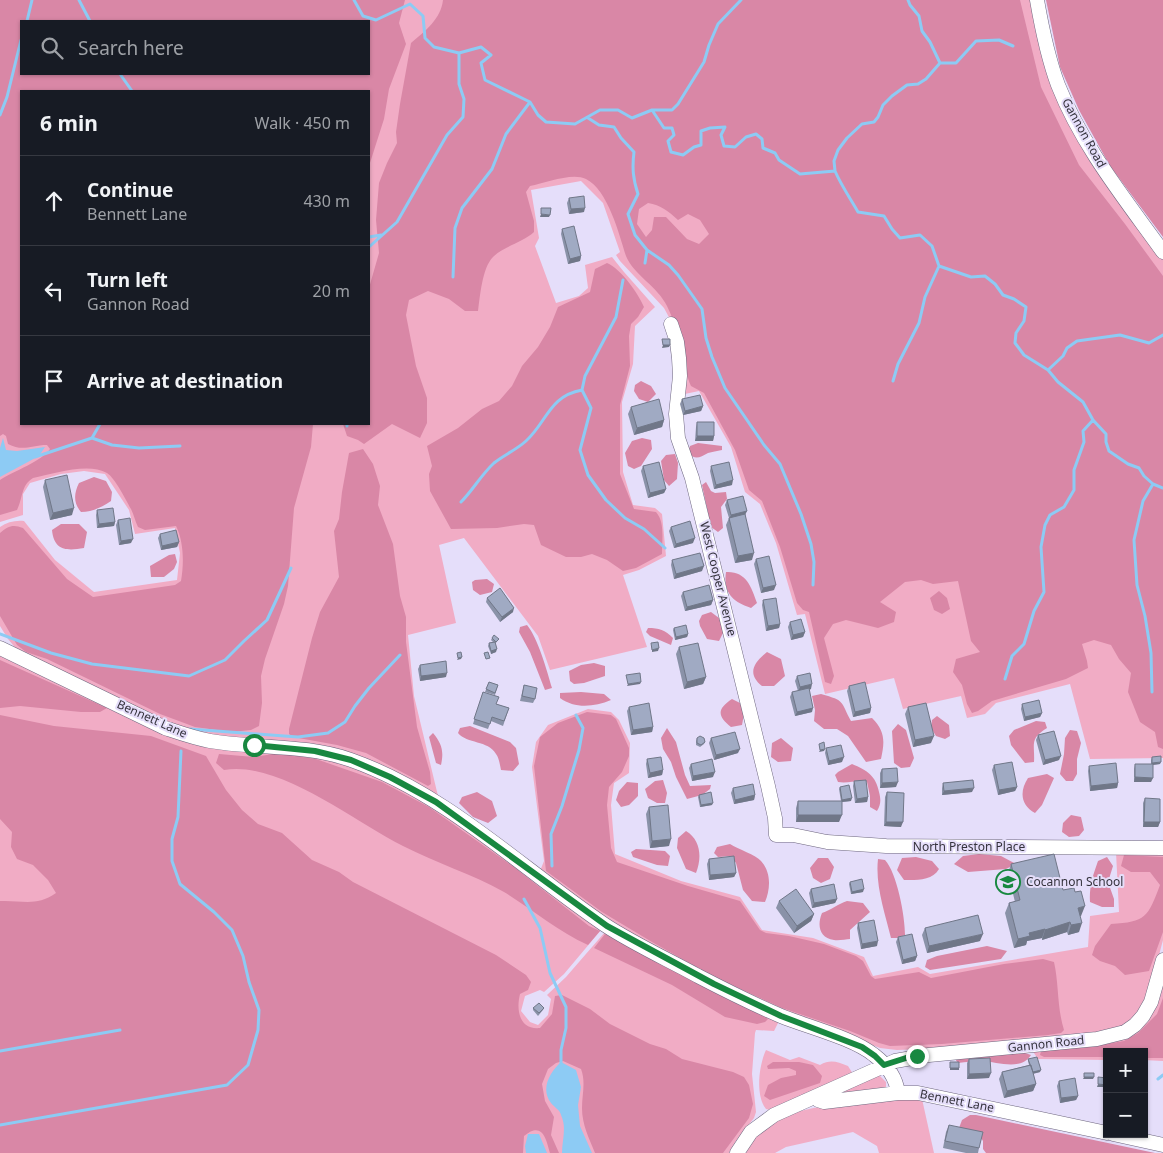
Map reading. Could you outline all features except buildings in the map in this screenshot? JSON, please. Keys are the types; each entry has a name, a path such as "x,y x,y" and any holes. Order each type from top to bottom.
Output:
{"street":[{"name":"Gannon Road","path":"1037,0 1041,25 1058,85 1084,137 1107,174 1163,252"},
{"name":"West Cooper Avenue","path":"671,324 677,342 679,358 680,376 676,414 678,438 692,478 710,548 768,786 775,818 776,834"},
{"name":"Bennett Lane","path":"0,648 165,728 187,736 211,741 315,751 351,760 390,777 436,802 607,926 714,984 781,1016 862,1047 875,1056 892,1074 897,1084 898,1093 918,1093 1103,1132"},
{"name":"North Preston Place","path":"776,834 827,842 886,846 1163,848"},
{"name":"Gannon Road","path":"815,1097 884,1065 906,1058 1097,1039 1125,1032 1143,1016 1150,1002 1163,960"},
{"path":"736,1153 751,1132 761,1123 774,1115 815,1097 824,1102 898,1093"},
{"path":"1131,1138 1163,1145"}],"shaded area":[{"path":"0,0 1032,0 1036,26 1103,176 1163,260 1163,758 1090,759 1070,684 996,703 985,714 967,718 961,696 903,709 894,678 825,694 805,614 797,615 776,543 760,504 745,492 731,447 699,391 680,395 672,323 664,308 616,255 620,252 603,203 581,181 531,190 539,238 535,246 556,303 579,296 588,288 585,265 612,257 655,307 635,326 633,364 622,402 623,472 633,505 655,508 662,514 666,556 639,570 623,575 647,647 550,670 538,636 464,538 439,545 456,623 408,635 414,696 438,796 391,772 212,736 167,724 18,651 0,626 0,527 3,525 24,521 55,560 94,592 177,580 180,553 175,528 135,534 129,510 105,474 84,471 61,474 30,483 23,494 23,515 0,522"},
{"path":"0,0 405,0 399,23 406,44 389,89 384,119 370,163 370,90 20,90 20,425 313,425 311,447 294,508 288,586 261,676 262,703 259,726 251,730 231,732 195,727 160,714 47,659 26,652 17,645 0,616 0,533 11,526 23,528 67,579 93,597 175,585 181,581 183,553 181,539 176,526 145,530 138,527 131,509 117,484 107,473 99,470 70,470 33,478 24,488 17,510 0,515 0,480 41,458 50,449 47,445 18,448 8,444 6,436 3,434 0,436"},
{"path":"443,0 1020,0 1041,87 1079,165 1163,276 1163,749 1158,747 1155,732 1140,722 1128,692 1131,673 1119,659 1111,645 1094,640 1082,644 1088,668 1066,679 992,701 972,713 967,704 962,685 953,672 956,659 980,652 971,641 958,581 933,584 921,580 905,582 880,602 896,612 894,622 878,628 846,620 833,624 824,638 834,676 831,684 825,682 809,612 803,610 797,603 780,547 762,501 749,490 735,450 704,393 691,386 678,335 667,306 658,293 629,263 612,213 601,193 586,179 566,177 530,186 526,192 534,221 534,232 497,253 489,262 482,283 478,311 465,311 449,299 428,291 409,300 406,315 416,366 427,398 427,423 420,438 392,424 364,444 347,436 343,425 370,425 370,284 379,253 376,220 379,183 397,143 396,132 411,43 432,24 439,13","holes":["648,203 657,205 678,220 688,214 700,220 709,234 699,244 687,239 666,217 654,217 652,230 646,237 637,224 639,209"]},
{"path":"1046,0 1163,0 1163,237 1110,166 1079,110 1060,67"},
{"path":"607,263 618,270 638,295 644,307 631,324 629,336 630,366 620,405 620,474 634,509 656,512 661,521 662,532 662,554 636,568 623,571 607,560 592,554 581,557 566,557 541,545 534,525 451,529 430,491 429,474 432,466 427,446 458,428 482,409 499,401 512,386 522,366 538,347 550,327 558,307 590,292 595,269"},
{"path":"641,381 651,386 656,394 648,402 639,399 634,391 635,385"},
{"path":"642,438 651,440 652,449 641,466 634,469 628,466 625,453 632,441"},
{"path":"698,443 722,446 722,450 708,453 698,458 693,457 688,453 690,446"},
{"path":"363,449 373,464 380,486 378,505 393,544 400,596 406,617 406,642 417,727 430,772 431,784 428,786 366,753 337,745 293,737 289,734 320,612 339,577 334,531 339,519 349,453"},
{"path":"675,454 678,463 677,479 669,486 664,480 661,461 666,455"},
{"path":"94,477 106,481 112,492 111,501 97,509 81,512 76,502 75,494 77,487 79,483"},
{"path":"706,482 711,491 715,493 726,492 727,499 721,507 723,528 718,532 711,527 702,485"},
{"path":"61,524 79,524 87,532 84,548 62,548 55,542 52,530"},
{"path":"175,554 177,562 174,569 164,577 151,577 150,566 169,555"},
{"path":"726,572 738,574 747,581 757,603 751,608 744,606 730,595 726,585"},
{"path":"487,579 494,584 492,592 480,595 473,590 472,582"},
{"path":"939,591 947,598 950,609 942,614 934,610 930,598"},
{"path":"711,612 719,618 724,631 719,641 707,639 700,626 699,621 702,615"},
{"path":"527,625 538,646 552,688 545,690 530,652 519,632 520,627"},
{"path":"648,628 659,629 667,633 673,638 671,645 650,636 646,632"},
{"path":"767,652 781,659 785,676 774,686 762,686 757,682 753,673 755,664"},
{"path":"0,655 147,725 313,756 347,765 388,781 432,806 475,835 601,930 564,974 544,992 540,990 525,996 521,1011 530,1022 538,1025 548,1015 551,999 547,995 566,977 605,932 780,1019 774,1031 756,1030 755,1033 752,1074 756,1112 754,1118 729,1153 0,1153"},
{"path":"0,660 107,708 100,712 81,712 20,706 0,708"},
{"path":"594,663 605,666 605,676 584,683 574,684 570,681 569,671 581,665"},
{"path":"560,693 604,694 611,700 585,706 572,704 560,698"},
{"path":"821,694 839,700 851,721 872,718 882,732 883,747 881,759 866,762 848,736 837,729 824,729 814,721 815,710 812,696"},
{"path":"732,699 740,703 744,714 742,725 731,727 721,716 721,709"},
{"path":"588,709 611,712 619,720 630,743 629,773 614,783 611,805 615,854 681,881 740,897 762,930 813,938 864,957 873,976 918,967 930,974 1088,947 1090,916 1119,912 1116,852 1163,853 1163,940 1145,1000 1138,1013 1129,1022 1100,1032 897,1050 880,1048 783,1011 714,980 607,920 540,871 544,861 532,767 536,742 548,725"},
{"path":"587,712 611,715 616,719 629,748 629,756 622,772 609,787 607,805 611,848 617,862 740,901 760,930 766,933 824,944 856,956 863,961 871,976 875,979 919,972 931,978 1004,964 1043,959 1054,962 1064,1030 1061,1033 1048,1035 942,1044 890,1046 782,1008 714,977 602,912 546,871 534,766 540,737 558,723"},
{"path":"0,715 54,726 151,736 206,756 226,790 242,810 258,824 282,833 312,860 339,872 353,882 496,955 526,975 531,982 528,990 520,994 518,1006 521,1018 527,1026 540,1028 552,1014 555,996 562,995 590,1009 610,1024 650,1044 666,1049 682,1059 733,1072 744,1077 749,1085 753,1104 749,1118 723,1153 595,1153 583,1120 584,1084 581,1069 563,1061 556,1063 548,1069 542,1084 545,1101 554,1117 551,1135 559,1153 550,1153 545,1137 542,1133 535,1130 524,1136 523,1153 0,1153 0,901 29,902 42,900 56,893 48,880 33,865 17,859 11,847 12,832 0,819"},
{"path":"937,716 949,725 950,736 945,739 936,736 931,728 932,720"},
{"path":"1036,721 1045,722 1047,728 1035,739 1034,762 1025,763 1011,745 1009,736 1014,730"},
{"path":"898,724 906,730 914,758 910,767 901,768 894,763 892,731"},
{"path":"470,726 510,742 516,748 519,764 513,771 501,770 497,756 488,746 467,739 458,733 460,728"},
{"path":"667,728 676,742 690,786 711,785 710,789 702,795 687,799 671,762 663,749 661,738"},
{"path":"1070,730 1077,731 1081,743 1077,759 1077,774 1073,781 1066,781 1060,774 1065,738"},
{"path":"433,733 442,748 441,765 436,763 429,737"},
{"path":"781,738 793,748 791,761 778,762 771,757 772,743"},
{"path":"279,753 316,759 382,782 429,807 514,867 589,926 600,931 588,945 555,927 504,892 403,846 292,783 268,774 245,769 224,770 216,763 219,754 254,757"},
{"path":"852,764 866,771 876,782 880,800 877,811 870,807 867,782 838,782 835,775"},
{"path":"1047,774 1054,778 1042,805 1035,813 1024,802 1023,788 1028,778"},
{"path":"663,780 667,793 665,803 657,803 648,798 645,789 655,781"},
{"path":"627,782 638,783 638,796 629,805 621,807 616,800 619,791"},
{"path":"477,792 492,801 497,816 488,823 473,817 459,803 462,797"},
{"path":"1071,815 1081,817 1084,830 1079,836 1069,837 1062,832 1063,823"},
{"path":"686,831 695,839 699,850 696,873 686,869 677,848 678,838"},
{"path":"730,844 755,857 765,866 769,882 765,902 752,901 743,890 736,863 731,856 718,857 714,853 717,847"},
{"path":"636,849 665,851 670,856 668,866 657,865 633,857 631,852"},
{"path":"979,854 1001,856 1016,864 1006,869 968,872 954,864 963,856"},
{"path":"1124,855 1163,857 1163,932 1149,971 1125,975 1115,966 1100,961 1092,955 1095,946 1111,924 1132,922 1144,916 1152,904 1160,885 1150,872 1131,872 1121,866"},
{"path":"916,857 932,861 939,869 928,878 904,880 897,870 902,858"},
{"path":"1107,857 1113,866 1108,882 1114,899 1114,907 1102,907 1090,902 1091,886 1098,861"},
{"path":"818,858 828,858 834,867 830,879 821,883 813,878 810,868"},
{"path":"878,859 885,860 889,866 900,895 905,935 897,938 891,938 883,909 877,869"},
{"path":"847,901 863,903 870,912 850,930 850,939 836,940 825,937 820,926 822,913"},
{"path":"605,934 729,1000 760,1013 768,1019 757,1024 725,1017 672,985 594,948"},
{"path":"987,946 1007,951 1001,959 930,970 925,967 927,960 937,956"},
{"path":"1163,982 1163,1061 1148,1060 1148,1048 1103,1048 1103,1060 1038,1059 1032,1050 1116,1040"},
{"path":"1163,998 1163,1058 1148,1058 1148,1048 1103,1048 1103,1057 1044,1057 1040,1055 1041,1051 1047,1050 1124,1041 1138,1033 1157,1014"},
{"path":"766,1050 790,1060 799,1057 820,1065 827,1062 837,1062 848,1066 853,1074 770,1110 766,1109 760,1096 759,1080"},
{"path":"1025,1053 1031,1055 1027,1060 1015,1064 982,1061 958,1063 955,1059"},
{"path":"773,1062 799,1062 813,1065 822,1076 820,1083 770,1100 764,1096 768,1085 781,1078 796,1075 796,1071 789,1068 768,1069 767,1066"},
{"path":"878,1074 886,1082 886,1089 830,1096"},
{"path":"901,1098 922,1099 934,1153 879,1153 877,1146 853,1132 786,1147 775,1153 744,1153 761,1130 781,1117 832,1105"},
{"path":"970,1115 1155,1153 986,1153 983,1149 983,1141 978,1133 959,1128 962,1120"}],"water":[{"path":"3,438 6,450 17,451 45,447 39,456 0,477 0,448"},
{"path":"561,1062 576,1070 581,1087 578,1105 580,1126 592,1153 562,1153 563,1120 546,1092 550,1076"},
{"path":"528,1134 539,1134 547,1153 526,1153 525,1146"}],"waterway":[{"path":"27,20 32,0"},
{"path":"79,0 89,20"},
{"path":"354,0 363,16 376,20 410,4 423,16 425,38 434,47 459,53 481,47 491,55 481,63 485,80 530,102 538,115 546,122 575,124 600,110 618,110 632,118 652,110 664,128 672,128 674,135 668,141 671,152 683,155 694,147 701,145 701,131 725,127 721,135 724,146 735,147 746,137 756,134 762,139 763,148 775,153 779,160 800,174 835,171 858,212 884,216 900,238 920,235 932,246 939,266 971,277 985,276 995,284 1003,295 1014,299 1026,307 1024,321 1016,333 1015,343 1024,355 1048,370 1058,382 1083,402 1093,420 1106,434 1109,451 1128,464 1139,468 1144,476 1153,484 1163,488"},
{"path":"652,110 672,110 678,104 704,62 718,24 741,0"},
{"path":"908,0 919,16 922,31 930,42 940,63"},
{"path":"835,171 834,161 838,150 847,138 862,124 874,122 883,105 907,85 918,84 926,79 940,63 956,63 976,41 999,40 1013,46"},
{"path":"0,115 7,97 20,44"},
{"path":"370,246 397,222 447,135 463,117 464,99 459,84 459,53"},
{"path":"121,75 131,90"},
{"path":"453,277 455,228 462,208 492,169 506,134 530,102"},
{"path":"588,118 599,125 614,127 634,152 633,173 638,194 628,214 635,235 647,250 645,263"},
{"path":"370,237 381,235"},
{"path":"647,250 669,265 702,309 706,338 725,388 764,445 780,464 801,514 811,544 814,562 813,585"},
{"path":"893,381 898,364 919,323 925,297 939,266"},
{"path":"623,280 616,317 585,376 582,390 591,408 580,450 588,475 606,500 625,518 644,529 665,548"},
{"path":"1048,370 1063,356 1067,348 1077,341 1120,335 1149,343 1163,335"},
{"path":"461,502 494,463 533,434 555,404 571,393 582,390"},
{"path":"1005,679 1012,656 1024,644 1034,611 1044,592 1041,547 1045,525 1050,515 1064,507 1074,490 1074,470 1084,442 1083,431 1093,420"},
{"path":"92,438 99,425"},
{"path":"35,457 92,438 112,445 139,448 180,446"},
{"path":"1152,692 1151,653 1145,616 1137,585 1134,540 1143,501 1153,484"},
{"path":"0,634 51,653 92,664 189,676 225,660 267,620 291,568"},
{"path":"190,729 298,737 328,733 345,722 369,688 400,655"},
{"path":"552,866 551,834 562,806 579,750 583,728 576,715"},
{"path":"0,1125 227,1085 248,1065 258,1030 259,1010 249,982 243,956 232,930 214,912 180,884 172,861 172,839 178,817 181,751"},
{"path":"524,899 540,928 550,973 566,1007 566,1028 561,1050 561,1066"},
{"path":"0,1051 120,1030"},
{"path":"1158,1079 1163,1075"}],"place":[{"name":"Cocannon School","path":"1008,882"}],"route":[{"path":"254,745 315,751 351,760 390,777 436,802 607,926 714,984 781,1016 862,1047 884,1065 917,1056"}]}
